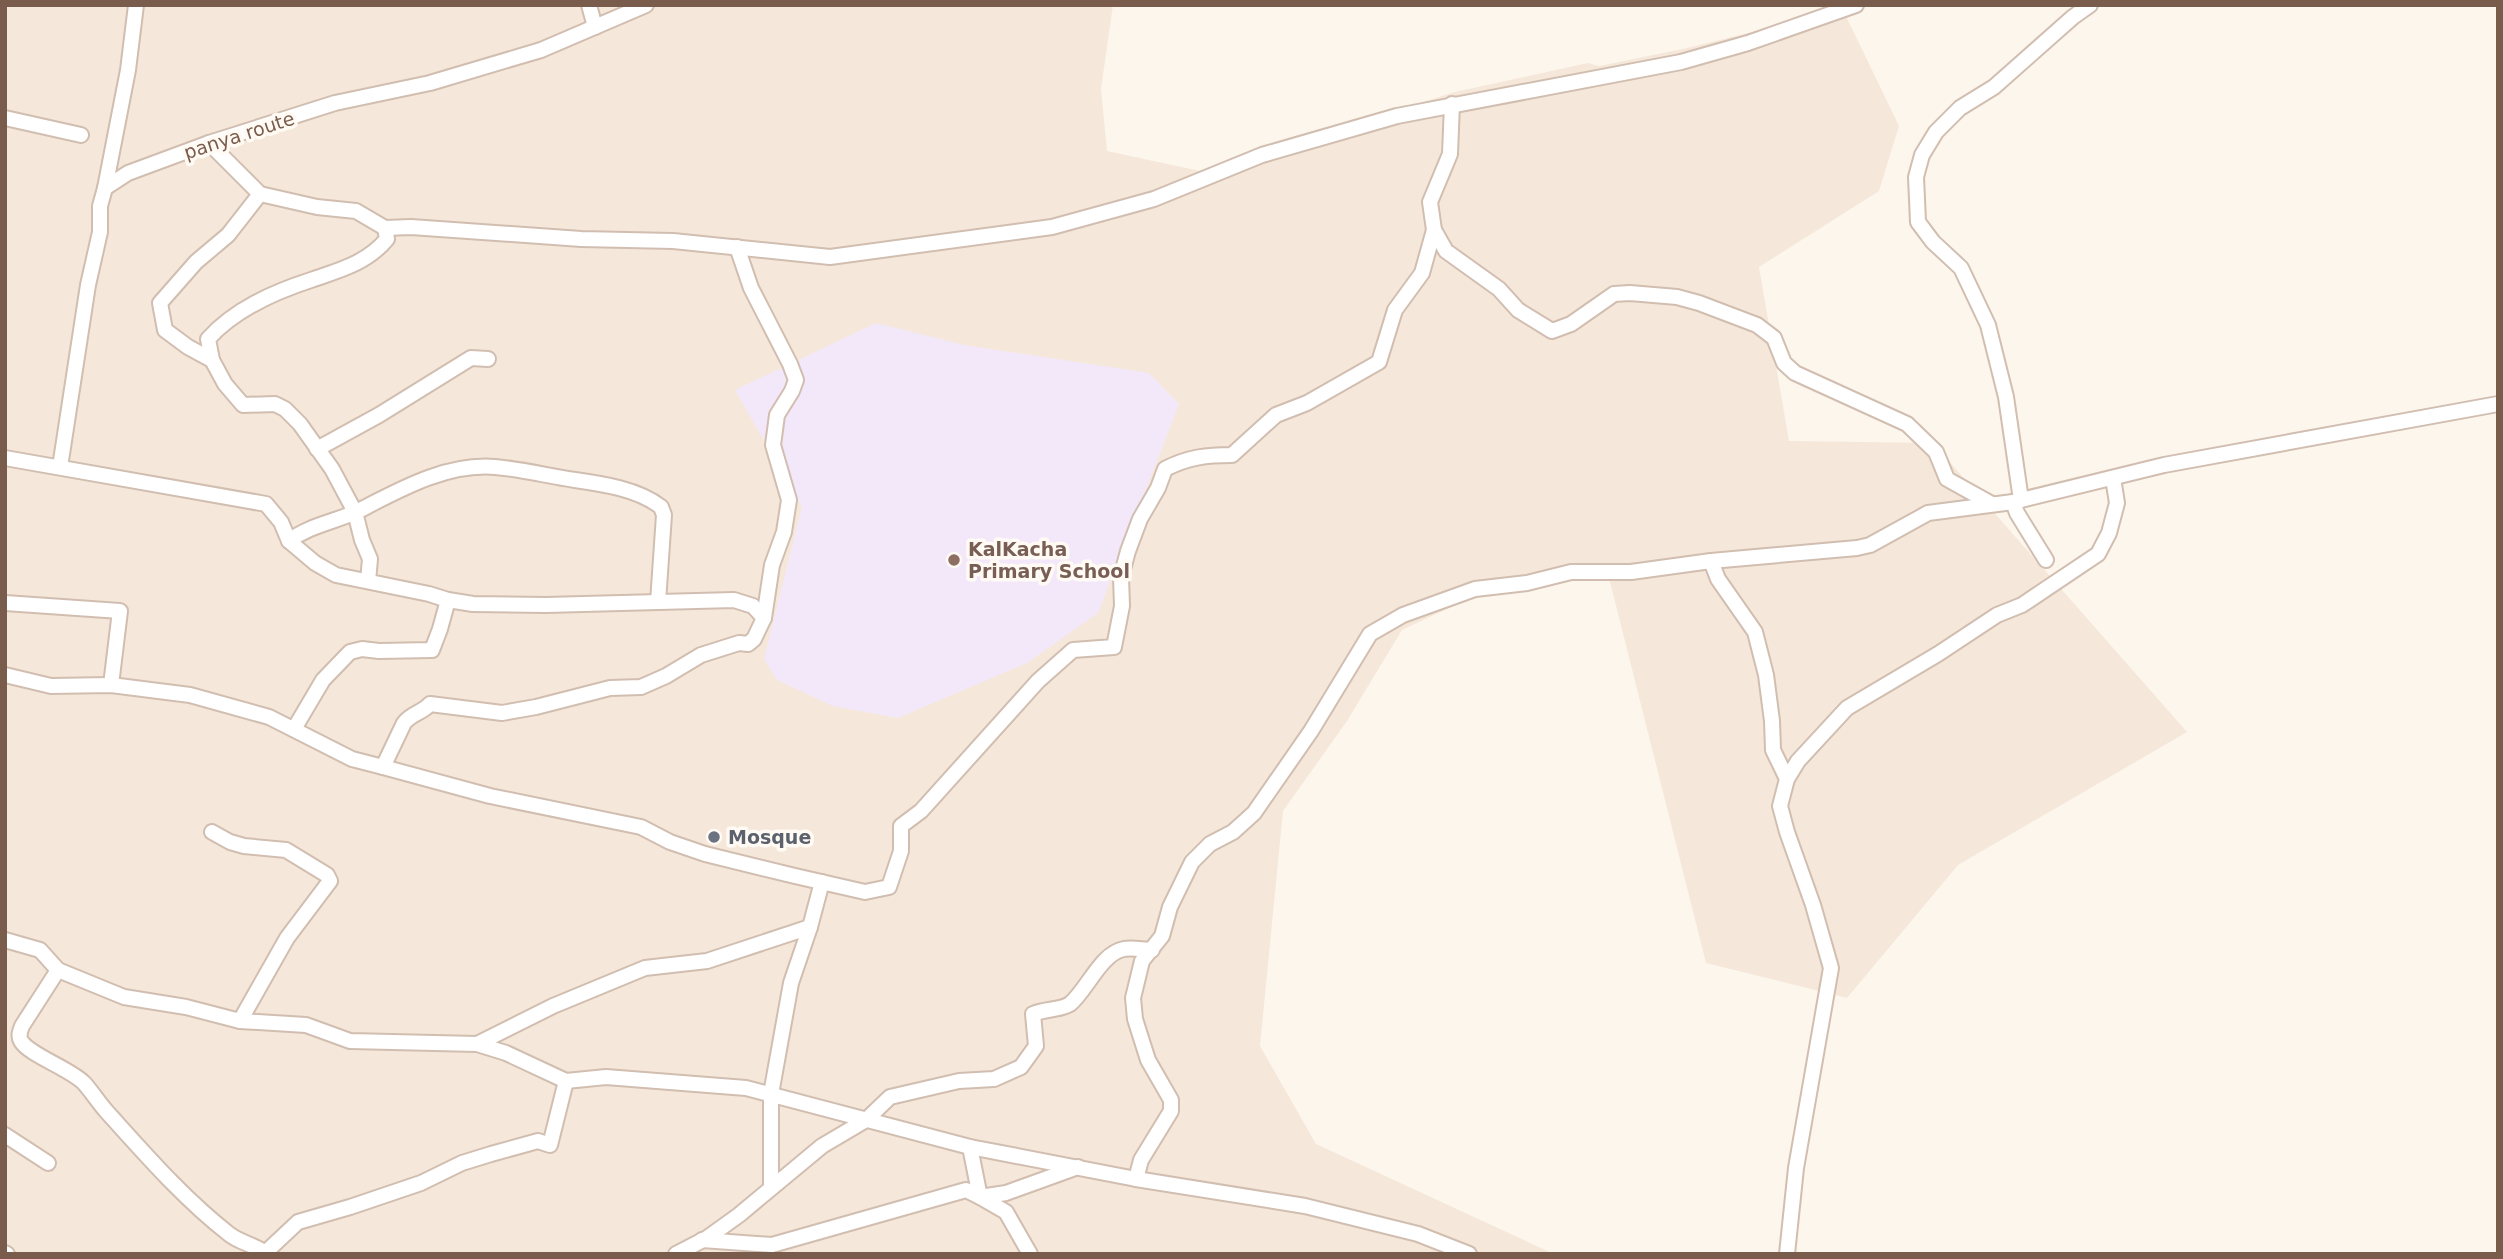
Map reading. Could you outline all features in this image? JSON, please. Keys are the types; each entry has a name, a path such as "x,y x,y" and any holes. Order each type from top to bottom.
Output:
{"street":[{"path":"60,467 88,285 100,232 100,206 128,70 136,5"},
{"path":"589,5 595,27"},
{"name":"panya route","path":"105,187 128,173 209,143 335,103 430,83 541,50 646,5"},
{"path":"209,143 260,194 317,207 356,211 384,228 411,226 581,239 673,241 831,257 1052,227 1154,198 1262,155 1397,116 1681,62 1748,43 1856,5"},
{"path":"2046,560 2017,513 2006,397 1988,326 1961,268 1933,242 1918,222 1916,177 1922,155 1936,132 1960,108 1994,87 2090,5"},
{"path":"1452,104 1450,154 1430,202 1434,230 1446,251 1499,289 1518,310 1552,331 1571,324 1614,294 1630,292 1677,297 1757,325 1774,338 1784,363 1795,373 1907,425 1936,452 1947,479 1992,504"},
{"path":"5,118 81,135"},
{"path":"212,360 165,330 160,303 196,262 228,235 260,194"},
{"path":"368,581 370,559 355,512 332,469 300,424 285,409 275,404 251,406 238,401 212,360 208,339 232,316 288,288 357,263 387,239 384,228"},
{"path":"5,675 51,686 111,685 190,695 269,717 352,759 490,796 641,827 670,842 705,854 822,882 865,892 889,887 901,851 901,826 921,811 1038,681 1073,650 1114,646 1122,606 1121,577 1128,551 1140,519 1158,488 1165,469 1200,456 1232,455 1276,415 1307,403 1379,362 1395,310 1422,273 1434,230"},
{"path":"383,767 409,716 423,712 430,704 502,713 568,700 610,688 641,687 701,655 739,643 748,644 754,639 764,618 772,565 784,532 789,500 773,444 777,415 796,380 786,354 751,288 737,247"},
{"path":"317,449 379,415 471,358 488,359"},
{"path":"1136,1179 1141,1160 1171,1111 1171,1100 1148,1060 1135,1018 1133,998 1142,961 1162,936 1170,907 1192,862 1210,844 1233,832 1254,813 1311,731 1370,634 1403,615 1475,589 1527,583 1571,572 1632,572 1711,561 1857,548 1870,545 1928,513 2017,501 2260,446 2498,404"},
{"path":"5,458 266,504 281,522 289,541 315,563 336,575 448,600 488,605 734,600 753,606 764,618"},
{"path":"289,541 318,524 355,512 409,484 476,467 495,467 595,483 633,492 661,507 664,515 658,602"},
{"path":"1787,1254 1796,1168 1831,968 1780,806 1787,779 1798,761 1847,708 1997,615 2022,605 2098,554 2109,533 2117,503 2113,478"},
{"path":"1711,561 1718,579 1755,632 1766,675 1773,750 1787,779"},
{"path":"294,729 323,680 350,652 362,649 379,652 432,649 448,600"},
{"path":"5,603 120,611 111,685"},
{"path":"212,832 237,844 286,850 329,878 320,896 310,905 287,938 240,1021"},
{"path":"771,1188 771,1094 791,983 822,882"},
{"path":"477,1044 553,1006 645,968 707,961 810,927"},
{"path":"5,940 40,950 58,970 124,997 166,1003 240,1021 306,1025 350,1041 477,1044 506,1053 566,1081 606,1077 746,1088 970,1147 1136,1179 1305,1206 1418,1234 1469,1254"},
{"path":"677,1254 739,1214 822,1146 866,1120 890,1097 959,1081 994,1079 1021,1067 1036,1046 1033,1014 1045,1009 1063,1008 1072,1002 1096,971 1116,953 1124,949 1152,950"},
{"path":"58,970 22,1026 19,1037 21,1041 30,1049 65,1068 83,1083 178,1190 231,1236 267,1253 298,1222 421,1183 461,1163 538,1141 550,1145 566,1081"},
{"path":"5,1135 48,1163"},
{"path":"970,1147 980,1198"},
{"path":"980,1198 1006,1193 1080,1167"},
{"path":"702,1240 772,1245 966,1190 1006,1212 1030,1254"}],"shaded area":[{"path":"5,5 1113,5 1101,89 1107,151 1200,171 1455,92 1588,63 1599,66 1687,48 1843,10 1899,126 1879,191 1759,267 1789,441 1933,443 2187,732 1958,865 1847,998 1706,963 1607,570 1489,589 1402,630 1347,721 1283,811 1260,1046 1316,1144 1554,1254 5,1254"},
{"name":"KalKacha Primary School","path":"876,323 964,345 1149,373 1179,404 1098,613 1027,663 898,718 833,706 777,680 764,659 802,507 735,390"}],"place":[{"name":"KalKacha Primary School","path":"954,560"},
{"name":"Mosque","path":"714,837"}]}
